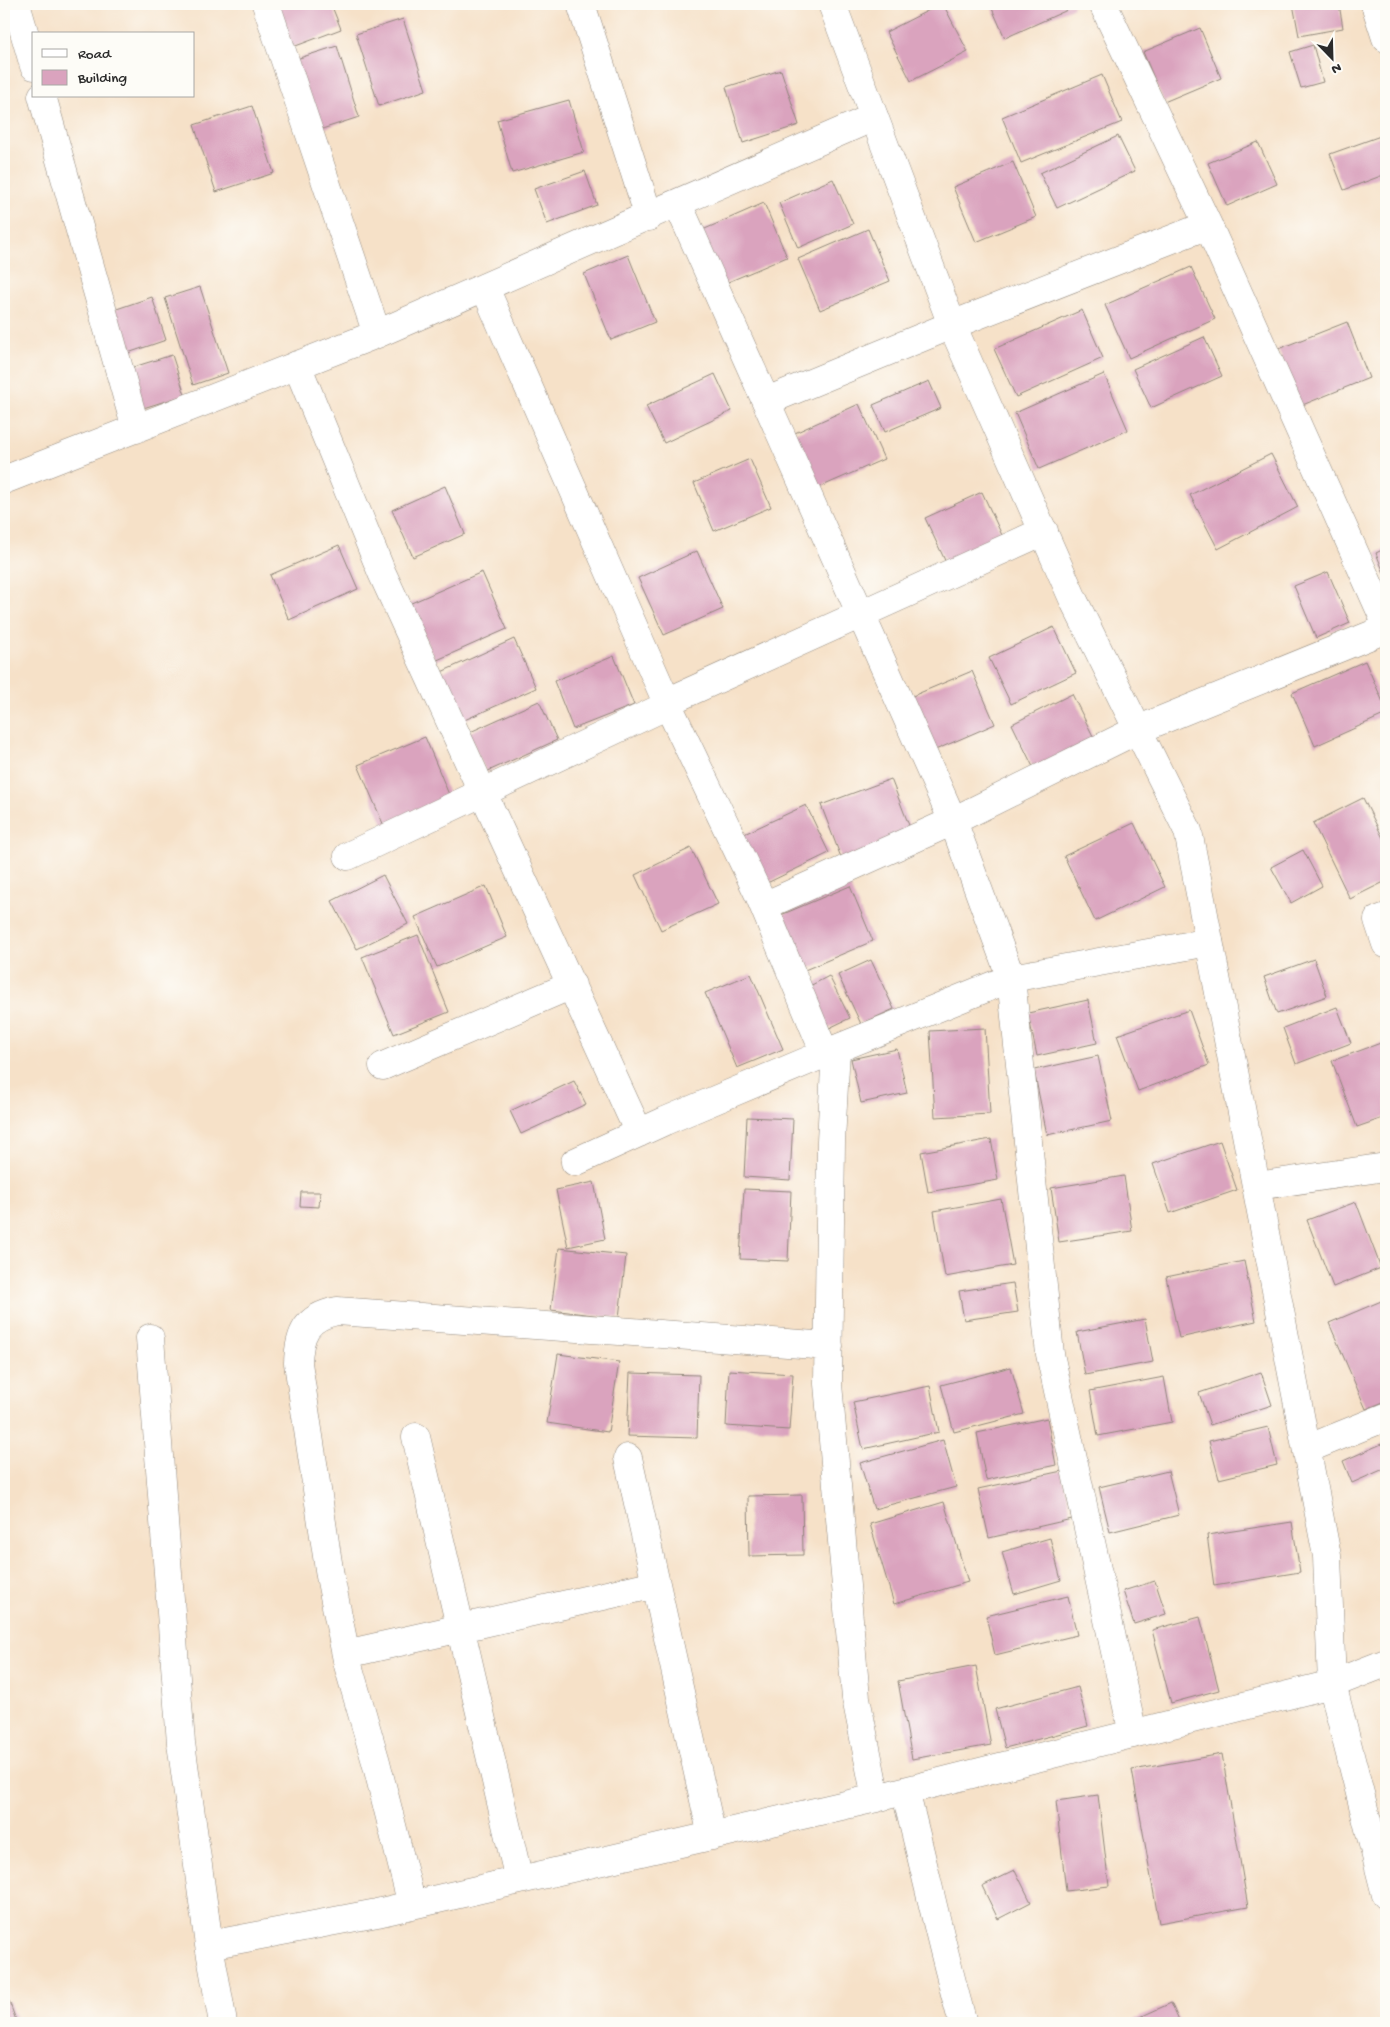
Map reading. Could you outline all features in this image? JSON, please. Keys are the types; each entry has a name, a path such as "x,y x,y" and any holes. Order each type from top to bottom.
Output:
{"street":[{"path":"16,4 32,59"},
{"path":"266,4 377,334"},
{"path":"581,4 649,217"},
{"path":"832,4 952,325 1073,599 1188,831 1327,1556 1332,1684 1386,1895"},
{"path":"1103,4 1208,226 1386,623"},
{"path":"1375,4 1386,38"},
{"path":"43,98 136,429"},
{"path":"4,480 377,334 649,217 874,117"},
{"path":"678,204 862,613 953,821 1011,978 1050,1354 1133,1734"},
{"path":"767,401 952,325 1208,226"},
{"path":"485,288 668,704 764,906 830,1052 831,1141 828,1384 856,1698 876,1798"},
{"path":"297,365 382,573 639,1133"},
{"path":"348,856 862,613 1044,532"},
{"path":"764,906 953,821 1137,730 1386,629"},
{"path":"1386,917 1378,920 1386,944"},
{"path":"575,1162 830,1052 1011,978 1209,942"},
{"path":"383,1066 572,985"},
{"path":"1257,1186 1386,1167"},
{"path":"412,1905 346,1654 330,1576 298,1363 298,1348 305,1329 313,1319 326,1313 337,1311 829,1346"},
{"path":"150,1338 181,1743 209,1945 223,2023"},
{"path":"1307,1449 1386,1417"},
{"path":"416,1437 519,1880"},
{"path":"628,1458 712,1836"},
{"path":"346,1654 656,1584"},
{"path":"209,1945 412,1905 876,1798 1332,1684 1386,1663"},
{"path":"905,1791 946,1962 963,2023"}],"building":[{"path":"259,4 331,4 341,29 277,53"},
{"path":"943,4 968,52 911,81 886,32"},
{"path":"990,4 1073,4 1074,7 1005,38"},
{"path":"1293,4 1339,4 1343,28 1299,36"},
{"path":"403,19 426,90 379,106 356,34"},
{"path":"1200,28 1221,78 1164,102 1143,52"},
{"path":"1313,45 1323,82 1301,88 1290,52"},
{"path":"337,46 359,117 316,131 293,60"},
{"path":"781,70 799,125 743,143 726,87"},
{"path":"1102,75 1122,122 1021,163 1002,117"},
{"path":"569,100 584,152 512,173 497,120"},
{"path":"252,106 274,173 216,192 194,125"},
{"path":"1386,134 1386,174 1344,190 1330,154"},
{"path":"1118,136 1135,171 1057,208 1040,173"},
{"path":"1258,142 1277,184 1227,206 1208,163"},
{"path":"1013,162 1036,217 976,242 953,187"},
{"path":"585,171 597,205 547,224 534,189"},
{"path":"833,179 853,224 798,248 779,203"},
{"path":"764,203 787,257 721,285 698,232"},
{"path":"868,229 890,281 820,310 798,259"},
{"path":"628,255 655,322 611,340 584,274"},
{"path":"1191,267 1215,319 1129,358 1105,305"},
{"path":"200,287 228,373 193,385 165,298"},
{"path":"152,297 166,340 119,356 105,313"},
{"path":"1082,310 1103,358 1016,397 994,349"},
{"path":"1347,322 1369,378 1300,406 1278,349"},
{"path":"1204,337 1222,376 1151,408 1133,369"},
{"path":"172,355 185,395 140,409 127,369"},
{"path":"715,374 732,411 664,443 646,406"},
{"path":"1104,374 1128,430 1039,469 1015,413"},
{"path":"929,381 941,408 885,432 873,405"},
{"path":"859,404 884,459 811,491 786,437"},
{"path":"1271,454 1298,507 1218,549 1190,495"},
{"path":"750,459 771,507 714,531 694,483"},
{"path":"445,486 465,534 413,557 392,510"},
{"path":"982,492 1007,546 950,571 925,518"},
{"path":"339,545 358,589 289,620 270,575"},
{"path":"1386,548 1386,578 1376,553"},
{"path":"697,551 723,609 664,635 638,578"},
{"path":"482,572 507,629 435,661 409,604"},
{"path":"1328,572 1350,623 1316,638 1294,586"},
{"path":"1054,627 1076,673 1011,704 989,658"},
{"path":"514,639 536,688 460,722 437,674"},
{"path":"614,656 634,705 573,729 554,681"},
{"path":"1365,661 1386,709 1386,714 1315,746 1292,693"},
{"path":"972,671 995,724 926,754 903,700"},
{"path":"1072,694 1096,742 1036,773 1012,724"},
{"path":"539,701 557,740 486,772 468,733"},
{"path":"425,737 450,797 384,826 358,765"},
{"path":"891,779 912,833 842,860 821,805"},
{"path":"1363,798 1386,844 1386,881 1350,899 1313,823"},
{"path":"806,805 829,853 765,884 742,835"},
{"path":"1134,823 1165,887 1095,921 1064,856"},
{"path":"691,848 718,904 661,930 635,875"},
{"path":"1303,850 1322,886 1291,903 1271,867"},
{"path":"383,875 408,924 357,949 332,901"},
{"path":"486,886 507,937 437,967 415,917"},
{"path":"850,886 873,941 800,972 776,917"},
{"path":"418,935 449,1012 394,1034 362,957"},
{"path":"1314,959 1327,996 1277,1014 1264,977"},
{"path":"871,960 894,1009 861,1024 838,975"},
{"path":"751,974 783,1049 737,1068 705,993"},
{"path":"829,976 850,1018 819,1033 798,992"},
{"path":"1088,1000 1097,1043 1037,1056 1028,1013"},
{"path":"1337,1007 1351,1043 1296,1064 1283,1028"},
{"path":"1189,1010 1209,1065 1138,1091 1117,1035"},
{"path":"985,1028 990,1114 935,1117 930,1031"},
{"path":"1386,1041 1386,1117 1357,1127 1332,1061"},
{"path":"897,1049 907,1093 861,1103 851,1059"},
{"path":"1098,1056 1112,1121 1047,1135 1034,1070"},
{"path":"574,1081 586,1104 521,1134 510,1111"},
{"path":"747,1117 793,1119 790,1180 744,1177"},
{"path":"991,1139 998,1180 928,1192 921,1152"},
{"path":"1220,1141 1237,1190 1170,1213 1153,1164"},
{"path":"1124,1176 1132,1231 1059,1242 1051,1188"},
{"path":"594,1182 605,1239 568,1247 556,1190"},
{"path":"744,1189 791,1191 788,1261 740,1259"},
{"path":"301,1192 320,1192 319,1207 300,1206"},
{"path":"1001,1199 1013,1265 945,1277 934,1211"},
{"path":"1356,1202 1381,1268 1333,1287 1307,1220"},
{"path":"559,1248 626,1255 619,1318 551,1310"},
{"path":"1244,1261 1256,1321 1179,1338 1166,1277"},
{"path":"1013,1283 1018,1312 964,1320 959,1291"},
{"path":"1386,1299 1386,1401 1366,1409 1329,1323"},
{"path":"1145,1319 1153,1362 1085,1375 1077,1332"},
{"path":"558,1354 619,1362 608,1432 547,1423"},
{"path":"1011,1367 1024,1414 954,1432 941,1385"},
{"path":"729,1370 793,1374 789,1430 726,1426"},
{"path":"1261,1372 1272,1405 1210,1425 1199,1393"},
{"path":"630,1373 699,1375 697,1438 627,1436"},
{"path":"1164,1377 1172,1422 1098,1436 1090,1391"},
{"path":"930,1386 939,1432 863,1449 853,1402"},
{"path":"1047,1418 1056,1465 986,1480 977,1433"},
{"path":"1268,1427 1277,1465 1219,1479 1209,1441"},
{"path":"943,1440 956,1487 874,1509 860,1463"},
{"path":"1386,1442 1386,1468 1352,1483 1343,1461"},
{"path":"1062,1471 1072,1519 989,1538 978,1489"},
{"path":"1168,1471 1179,1515 1110,1532 1099,1487"},
{"path":"802,1495 803,1555 749,1556 748,1496"},
{"path":"944,1502 968,1582 894,1604 870,1524"},
{"path":"1292,1522 1300,1572 1214,1586 1207,1535"},
{"path":"1050,1538 1061,1580 1014,1594 1002,1552"},
{"path":"1155,1581 1166,1614 1134,1624 1123,1591"},
{"path":"1068,1596 1077,1635 995,1655 986,1616"},
{"path":"1200,1617 1219,1690 1171,1703 1152,1630"},
{"path":"976,1666 991,1745 912,1759 898,1681"},
{"path":"1078,1687 1088,1726 1005,1748 995,1709"},
{"path":"1222,1754 1248,1907 1159,1923 1132,1770"},
{"path":"1098,1795 1109,1886 1066,1891 1056,1801"},
{"path":"1015,1870 1031,1902 998,1919 982,1886"},
{"path":"9,2001 17,2023 4,2023 4,2003"},
{"path":"1171,2003 1180,2023 1127,2023"}]}
